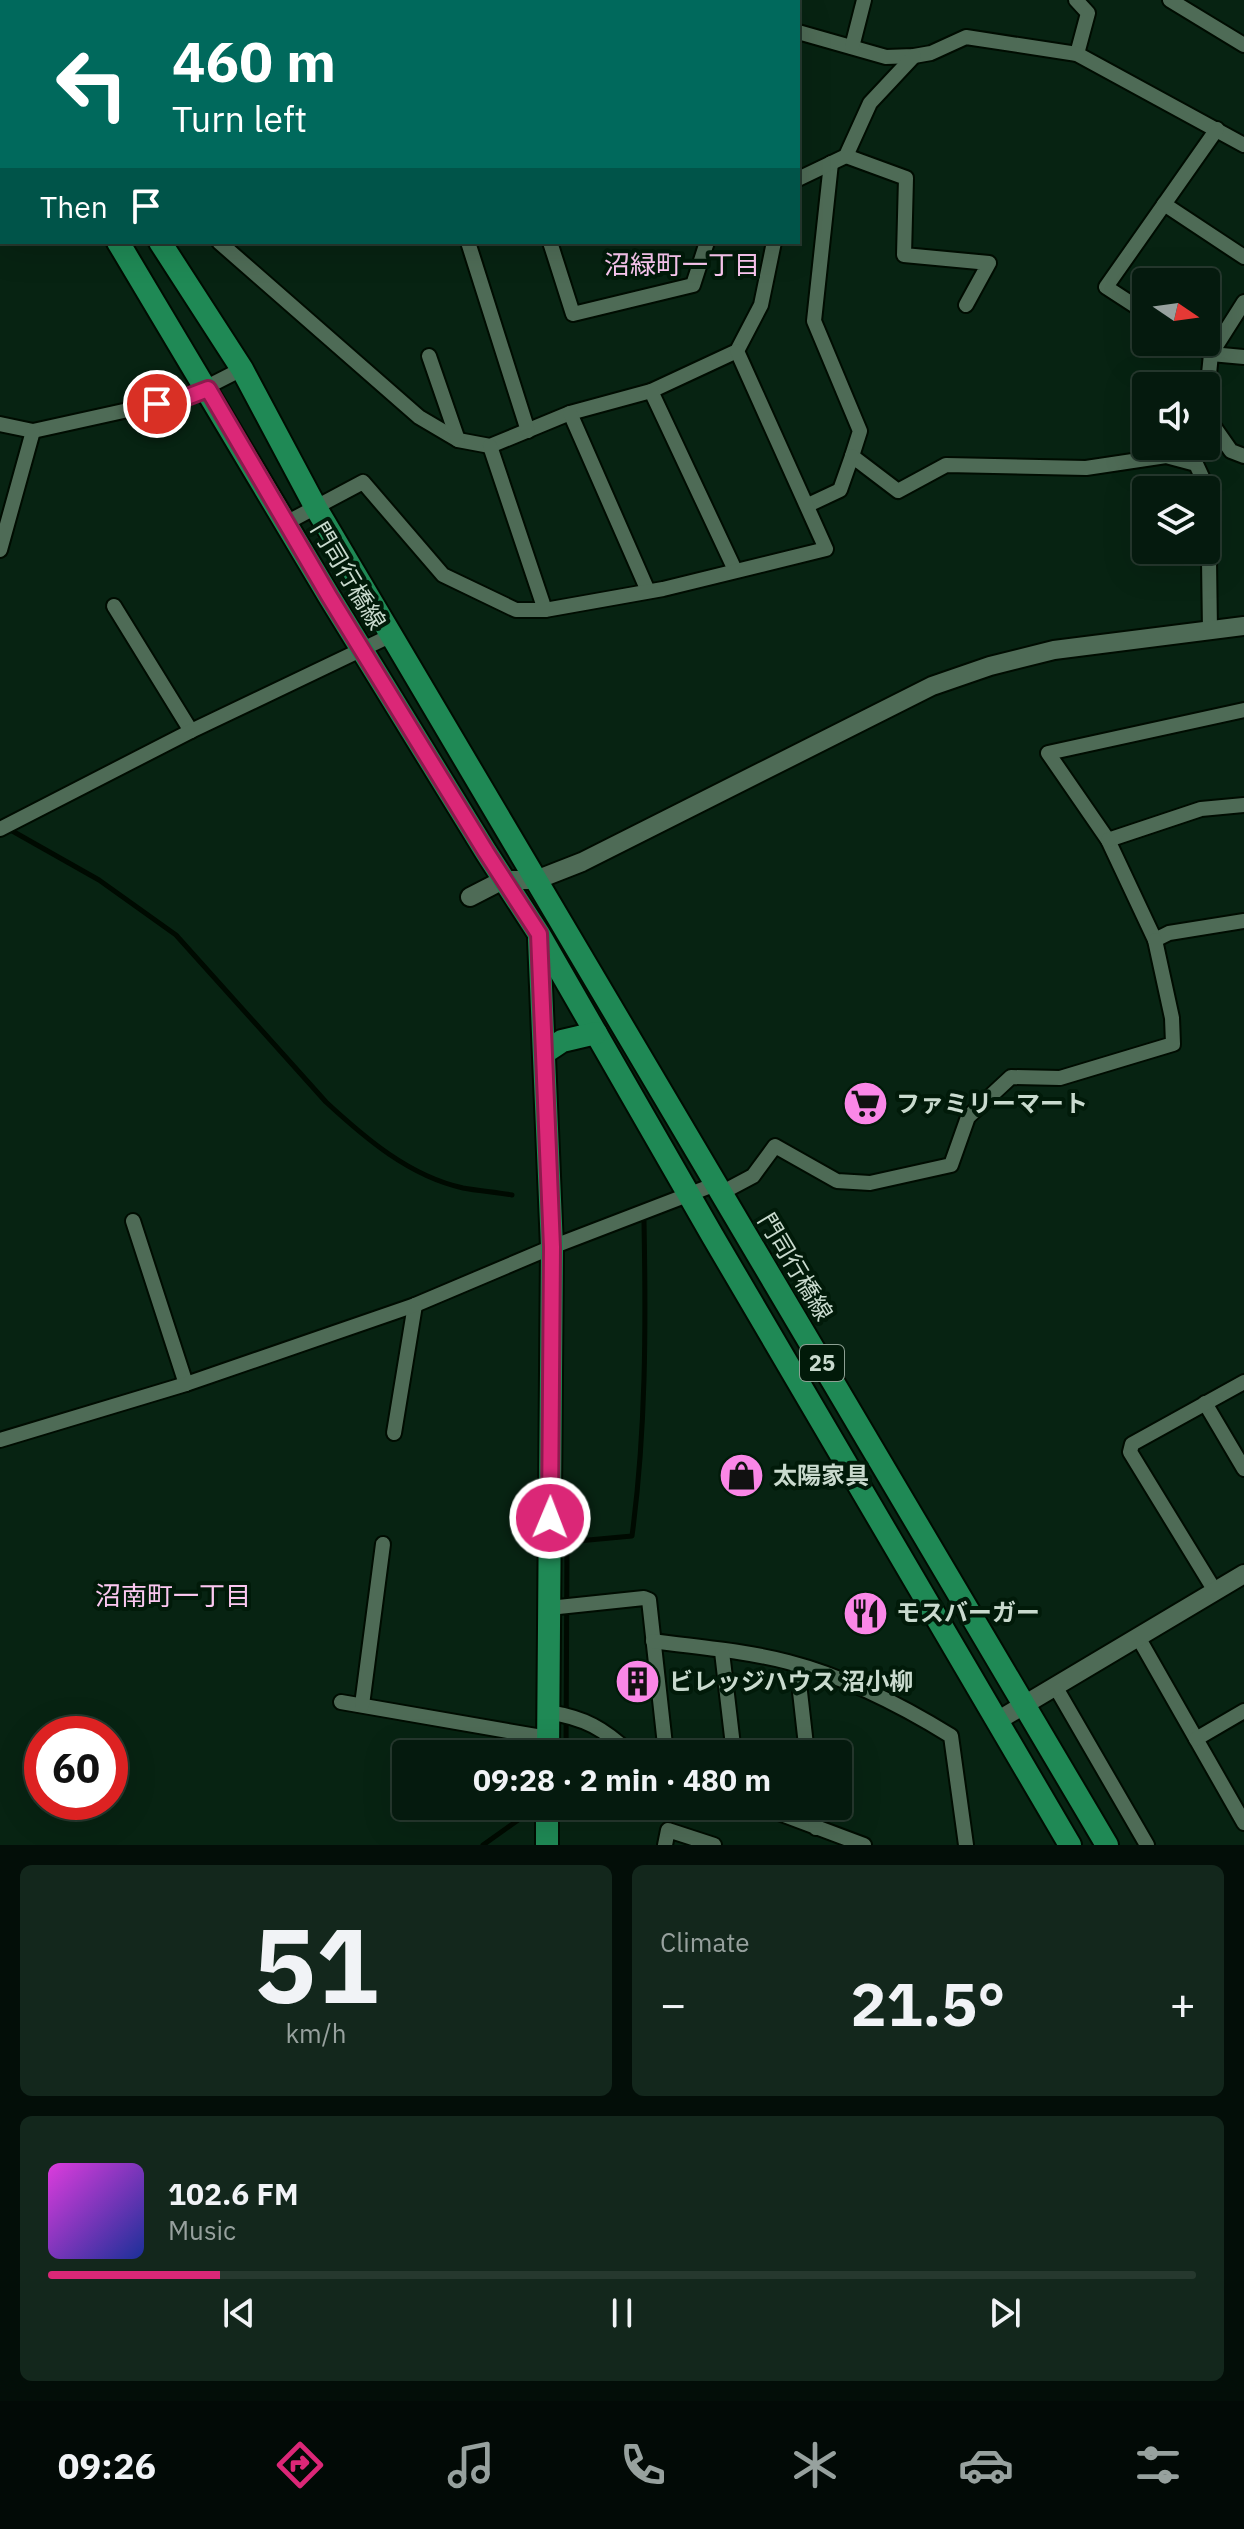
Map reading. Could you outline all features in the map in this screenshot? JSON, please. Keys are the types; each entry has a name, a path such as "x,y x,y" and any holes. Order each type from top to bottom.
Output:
{"main road":[{"name":"門司行橋線","path":"119,244 363,651 539,934 1070,1845"},
{"name":"門司行橋線","path":"161,244 242,369 316,508 1107,1845"},
{"name":"門司行橋線","path":"536,880 552,1247 554,1608 561,1714 550,1740"},
{"path":"544,1053 562,1041 596,1033"},
{"path":"547,1820 547,1845"}],"street":[{"path":"852,47 864,0"},
{"path":"1076,0 1088,13 1077,54"},
{"path":"1170,0 1244,45"},
{"path":"800,33 886,57 931,53 966,37 1077,54 1244,145"},
{"path":"800,178 846,156 870,103 914,56"},
{"path":"1132,304 1106,287 1217,129"},
{"path":"846,156 906,178 904,255 989,263 966,305"},
{"path":"808,505 840,490 860,431 814,321 831,163"},
{"path":"1164,204 1244,257"},
{"path":"221,244 419,417 458,440 490,446 570,413 651,391 737,351 761,305 774,244"},
{"path":"469,244 528,431"},
{"path":"551,244 573,314 693,285 706,244"},
{"path":"1220,340 1244,302"},
{"path":"286,523 363,482 443,575 516,610 545,610 648,591 826,549 737,351"},
{"path":"1220,355 1244,357"},
{"path":"429,356 458,440"},
{"path":"1211,356 1207,394 1210,421 1231,451 1244,456"},
{"path":"0,424 33,431 187,397 242,369"},
{"path":"651,391 735,570"},
{"path":"570,413 648,591"},
{"path":"0,550 33,431"},
{"path":"490,446 545,610"},
{"path":"852,456 898,491 946,465 1086,468 1166,456 1196,464 1208,490 1210,630"},
{"path":"114,606 191,731"},
{"path":"470,897 503,880 536,880 582,862 932,686 990,666 1054,650 1244,626"},
{"path":"0,829 191,731 392,635"},
{"path":"0,1440 186,1384 415,1305 552,1247 689,1195 753,1176 775,1146 837,1181 870,1183 951,1165 968,1117 1011,1077 1060,1078 1173,1044 1172,1018 1155,940 1108,840 1048,753 1244,710"},
{"path":"1108,840 1201,809 1244,805"},
{"path":"1155,940 1169,933 1244,921"},
{"path":"133,1221 186,1384"},
{"path":"394,1433 415,1305"},
{"path":"1215,1591 1130,1452 1132,1444 1244,1382"},
{"path":"1205,1403 1244,1469"},
{"path":"362,1705 383,1544"},
{"path":"997,1721 1244,1574"},
{"path":"554,1608 644,1598 649,1600 664,1740"},
{"path":"1138,1637 1244,1823"},
{"path":"653,1641 797,1665 860,1687 951,1736 966,1845"},
{"path":"722,1652 732,1740"},
{"path":"797,1665 805,1740"},
{"path":"1055,1686 1147,1845"},
{"path":"341,1702 521,1740"},
{"path":"1196,1739 1244,1711"},
{"path":"561,1714 608,1733 616,1740"},
{"path":"796,1820 864,1845"},
{"path":"815,1820 816,1828"},
{"path":"665,1845 668,1830 714,1845"}],"waterway":[{"path":"7,828 99,880 176,935 326,1102 389,1154 424,1175 443,1182 512,1195"},
{"path":"566,1740 567,1542 632,1536 644,1379 644,1221"},
{"path":"483,1845 518,1820"}],"place":[{"name":"ファミリーマート","path":"865,1104"},
{"name":"太陽家具","path":"742,1476"},
{"name":"モスバーガー","path":"865,1613"},
{"name":"ビレッジハウス 沼小柳","path":"638,1682"}],"district":[{"name":"沼緑町一丁目","path":"682,265"},
{"name":"沼南町一丁目","path":"173,1596"}],"route":[{"path":"157,404 208,389 329,596 539,934 552,1247 550,1518"}]}
